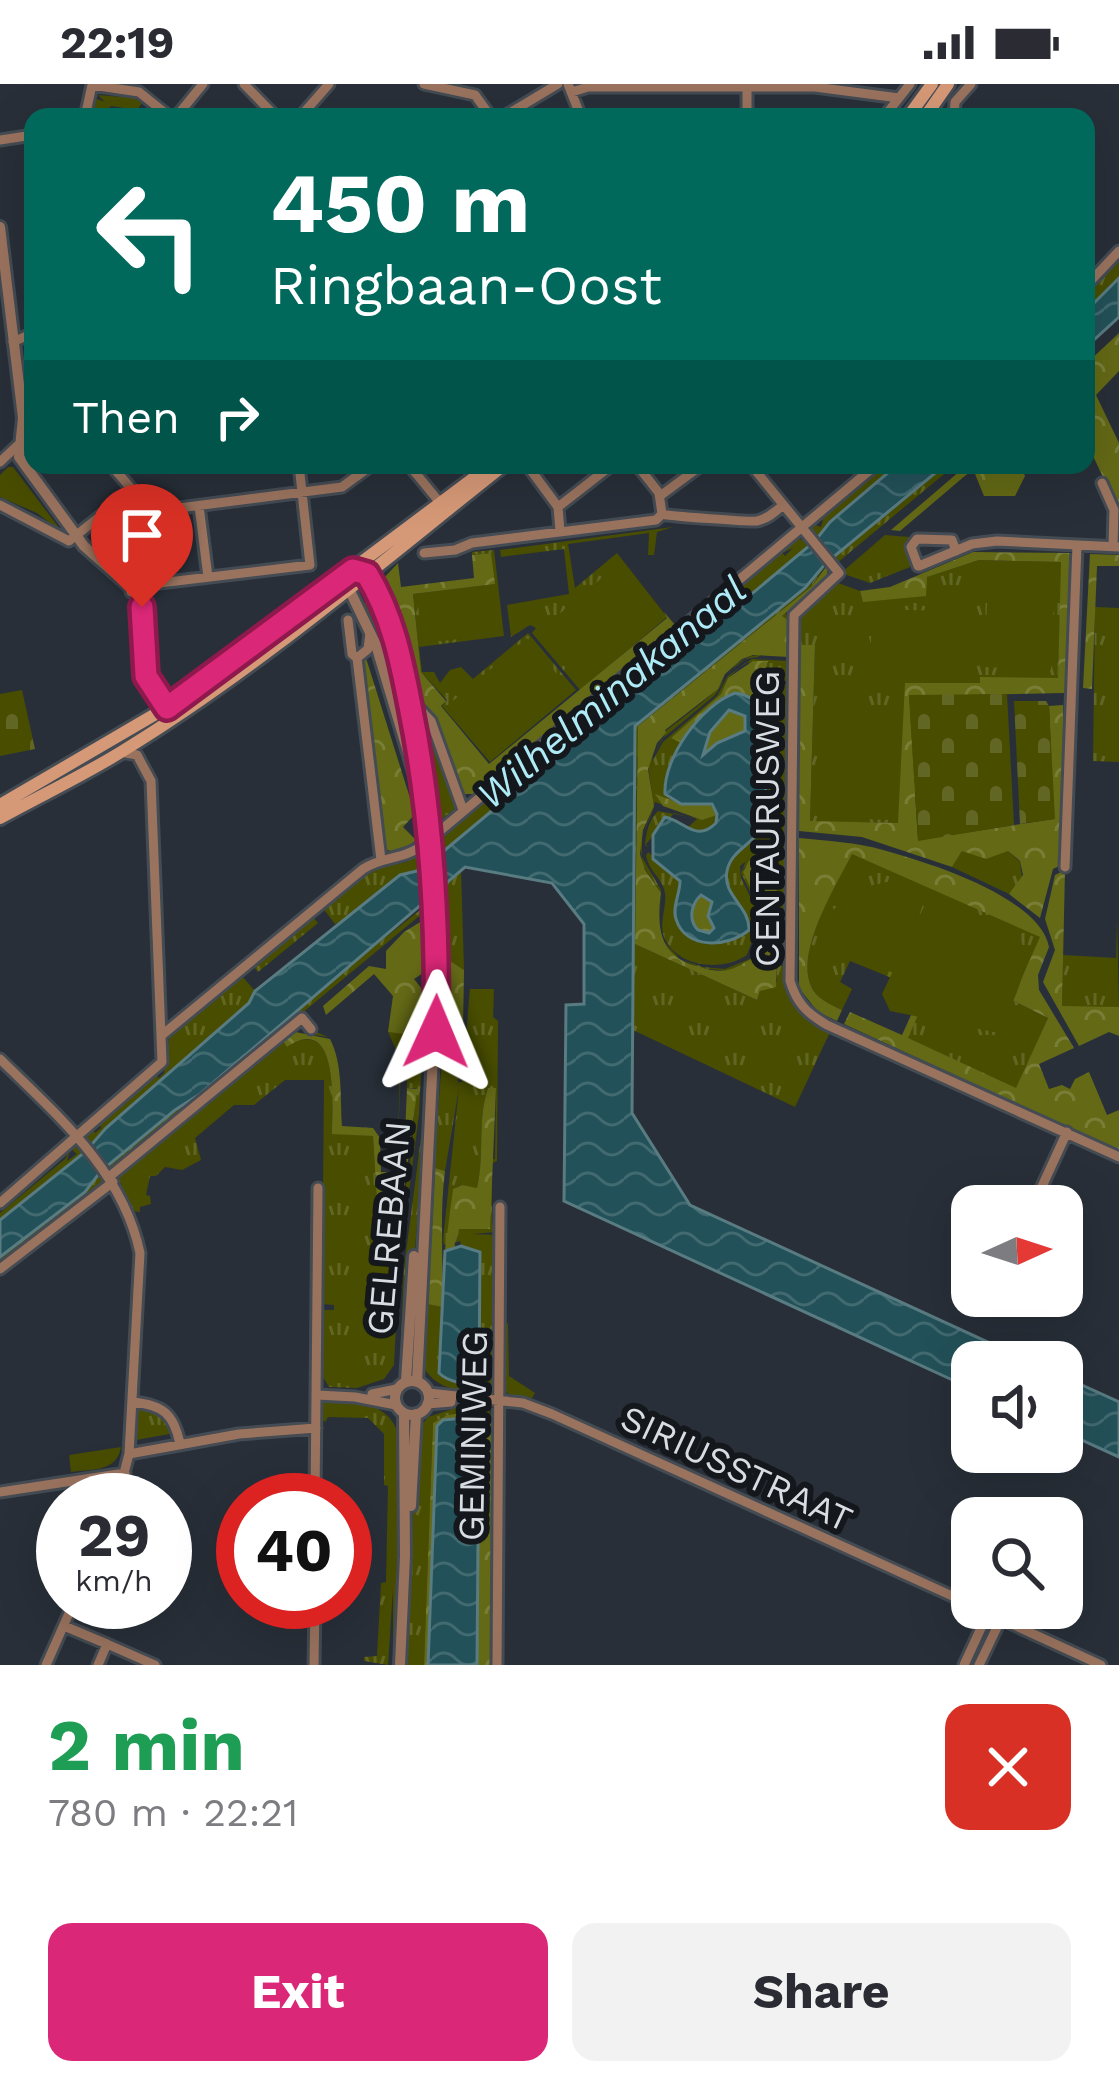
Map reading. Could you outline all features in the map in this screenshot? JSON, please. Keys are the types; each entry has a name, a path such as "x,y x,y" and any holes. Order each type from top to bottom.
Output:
{"main road":[{"path":"925,108 948,84"},
{"path":"354,577 479,474"},
{"path":"0,818 121,752 492,474"},
{"path":"0,805 168,714"}],"street":[{"path":"92,84 140,92 160,108"},
{"path":"180,108 203,84"},
{"path":"244,84 267,108"},
{"path":"308,108 329,84"},
{"path":"424,84 475,95 484,108"},
{"path":"517,108 558,84"},
{"path":"891,108 910,84"},
{"path":"570,88 842,87 899,98"},
{"path":"0,227 23,418 19,441 24,467"},
{"path":"1095,276 1119,251"},
{"path":"13,342 24,337"},
{"path":"0,462 24,437"},
{"path":"30,474 77,537 132,591 142,617 148,684 168,714"},
{"path":"121,474 152,510 342,487 360,474"},
{"path":"132,591 143,585 310,565 300,474"},
{"path":"416,474 441,504"},
{"path":"534,474 558,507 560,531"},
{"path":"558,507 600,474"},
{"path":"644,474 660,496 659,517"},
{"path":"660,496 690,474"},
{"name":"CENTAURUSWEG","path":"758,474 839,573 794,615 790,981 795,997 826,1025 1119,1156"},
{"path":"162,1035 363,869 381,860 405,858 865,474"},
{"path":"956,551 952,540 917,538 911,547 918,566 997,541 1116,546 1114,510 1102,483"},
{"path":"0,505 69,541 132,491"},
{"path":"199,506 208,577"},
{"path":"424,554 659,517 754,522 782,506"},
{"path":"1065,867 1078,545"},
{"name":"GELREBAAN","path":"354,577 426,818"},
{"name":"GELREBAAN","path":"354,577 383,602 395,637 426,818 435,976 405,1411"},
{"path":"348,620 352,654 357,658 381,860"},
{"path":"357,658 371,643 370,628"},
{"path":"409,698 430,721 463,810"},
{"path":"0,1203 163,1062 151,781 145,763 121,752"},
{"path":"0,1269 302,1018 311,1029"},
{"path":"0,1060 77,1135 109,1176 130,1216 140,1253 133,1402 124,1473"},
{"path":"1043,1185 1067,1132"},
{"path":"316,1473 318,1188"},
{"name":"GEMINIWEG","path":"496,1665 500,1207"},
{"path":"317,1395 355,1396 407,1384 428,1398 405,1411 355,1396"},
{"name":"SIRIUSSTRAAT","path":"428,1398 523,1403 951,1596"},
{"path":"133,1402 159,1406 175,1422 180,1444"},
{"path":"402,1665 405,1411"},
{"path":"129,1454 316,1428"},
{"path":"0,1492 36,1486"},
{"path":"46,1665 62,1629"},
{"path":"73,1629 155,1665"},
{"path":"314,1629 314,1665"},
{"path":"964,1665 977,1629"},
{"path":"979,1665 996,1629"},
{"name":"SIRIUSSTRAAT","path":"1023,1629 1101,1665"},
{"path":"975,1642 988,1647"},
{"path":"98,1665 107,1644"}],"green space":[{"path":"98,95 135,98 142,103 138,108 93,108 97,99 105,102"},
{"path":"1119,259 1119,278 1095,302 1095,283"},
{"path":"1119,333 1119,371 1096,395 1119,443 1119,541 1118,509 1095,460 1095,356"},
{"path":"13,467 63,533 37,513 0,497 0,475"},
{"path":"874,474 885,474 829,521 815,540 813,524 821,527 823,520 816,521"},
{"path":"935,474 944,474 837,563 831,560"},
{"path":"956,474 967,474 900,531 891,530"},
{"path":"975,474 1024,474 1015,496 984,496"},
{"path":"673,527 657,532 654,555 648,555 649,533 568,544 575,588 617,553 667,617 580,690 532,633 536,628 530,625 511,637 507,605 569,594 564,549 501,557 500,550"},
{"path":"885,535 909,537 910,567 870,583 841,573"},
{"path":"794,536 810,544 421,870 400,875 346,921 335,924 322,907 368,870 407,862 779,549 785,556 793,548 784,552 780,548"},
{"path":"494,550 504,636 419,647 422,672 434,672 440,683 450,670 461,667 473,679 528,633 576,690 490,762 442,706 447,700 421,672 413,594 494,584 491,553 472,552"},
{"path":"973,552 1071,553 1070,674 1064,693 909,696 918,840 1054,819 1049,706 1063,705 1063,718 1070,728 1065,863 1053,869 1040,918 1009,894 1023,875 1020,861 1008,851 986,859 962,851 952,867 862,837 799,831 799,645 815,645 810,821 898,823 905,683 1058,678 1061,562 979,560 927,577 926,596 863,602 860,591 890,587"},
{"path":"491,553 495,584 413,594 421,672 446,701 441,706 489,764 667,618 664,612 676,626 475,794 461,794 421,707 405,635 381,581 398,563 401,587 474,578 472,555"},
{"path":"1090,554 1119,555 1119,566 1097,566 1092,689 1083,688"},
{"path":"979,560 1062,562 1058,678 980,678 898,823 810,822 815,645 799,645 801,613 838,583 860,591 863,601 926,590 926,577"},
{"path":"827,563 812,586 639,725 638,753 726,678 715,695 637,757 635,944 757,1000 760,991 777,982 777,964 754,958 728,971 682,960 725,969 757,956 786,967 795,1006 828,1025 830,1032 795,1107 633,1030 635,726 811,584"},
{"path":"828,564 827,578 782,616 789,621 789,657 742,659 725,674 718,689 665,730 648,769 654,806 643,830 640,854 661,893 664,940 676,957 710,970 728,970 754,958 777,965 776,987 760,991 757,1000 635,944 638,726 812,586"},
{"path":"617,565 661,617 581,685 537,633"},
{"path":"989,566 1055,569 1051,670 984,667"},
{"path":"491,587 496,635 422,643 417,595"},
{"path":"371,599 384,627 408,720 363,604"},
{"path":"1095,607 1119,608 1119,762 1093,761"},
{"path":"872,609 976,612 974,679 870,676"},
{"path":"785,613 791,620 790,632 758,657 746,659 758,655"},
{"path":"527,638 570,690 490,758 447,706"},
{"path":"366,658 415,814 403,827 416,840 400,853 387,850 384,841 361,667"},
{"path":"752,659 790,661 790,681 781,681 781,666 780,677 774,677 774,682 790,685 788,829 740,866 760,917 747,955 726,964 701,964 679,955 664,937 664,889 646,856 648,852 679,880 675,914 689,937 728,942 750,927 726,877 731,861 759,832 767,811 765,739 770,711 760,694 768,661 747,663"},
{"path":"753,661 768,661 760,693 770,711 765,725 753,700 735,693 720,700 682,743 671,738 721,694 728,678"},
{"path":"739,668 721,694 672,738 682,743 664,790 676,802 657,795 662,805 654,805 648,765 653,756 652,761 663,742 717,696 728,676"},
{"path":"22,690 35,749 0,756 0,694"},
{"path":"1007,694 1014,825 918,841 909,695"},
{"path":"1014,701 1046,701 1049,706 1055,819 1020,824"},
{"path":"830,708 894,710 892,820 828,818"},
{"path":"733,709 744,714 746,729 703,755 712,728"},
{"path":"422,716 429,724 456,803 434,825"},
{"path":"655,794 682,804 709,802 717,815 702,820 663,806"},
{"path":"672,808 706,817 717,815 708,830 686,829 697,819 687,816 701,819"},
{"path":"658,811 673,814 648,847 645,845 647,831"},
{"path":"788,833 785,963 754,950 761,914 741,873 746,861","holes":["776,841 776,957 757,951 763,914 743,869"]},
{"path":"643,836 642,857 661,890 643,866 640,843"},
{"path":"799,838 862,845 926,863 979,884 1025,912 1049,947 1038,975 1039,990 1074,1048 1039,1064 1049,1089 1062,1085 1070,1089 1075,1079 1089,1072 1107,1115 1119,1110 1119,1151 844,1024 850,1012 902,1035 921,993 887,976 889,971 929,990 908,1038 1016,1088 1048,1018 1012,1000 1040,937 852,854 817,924 808,964 809,981 817,995 842,1010 837,1021 818,1012 799,988"},
{"path":"777,840 776,958 756,951 763,914 743,872 749,861"},
{"path":"962,851 1008,851 1020,862 1022,880 1009,894 952,867"},
{"path":"852,853 1041,937 1012,1000 1048,1018 1016,1089 907,1038 929,991 889,972 887,976 850,961 840,982 852,989 842,1010 817,995 809,981 811,944"},
{"path":"461,870 464,970 444,957 426,971 425,915 418,917 115,1168 110,1172 105,1168 176,1110 189,1105 339,974 429,903"},
{"path":"1065,870 1062,1006 1119,1007 1119,1036 1109,1032 1079,1046 1043,982 1055,950 1045,919 1055,875"},
{"path":"886,882 906,884 927,894 893,966 819,936 844,899"},
{"path":"930,894 1014,931 1021,942 1021,981 999,1033 890,1011 882,994"},
{"path":"703,895 712,902 708,916 714,928 708,933 697,929 692,915"},
{"path":"312,916 318,923 258,972 253,966"},
{"path":"1117,918 1119,1007 1062,1007 1063,955 1116,958"},
{"path":"425,919 426,971 414,979 422,989 419,1036 388,1032 393,996 374,974 326,1015 323,1006 369,966 386,969 386,951"},
{"path":"444,957 464,970 463,1027 449,1027 449,974 444,972"},
{"path":"447,971 449,1027 463,1027 458,1082 462,1082 470,989 494,989 493,1017 498,1021 497,1161 492,1163 492,1224 497,1232 472,1234 497,1235 495,1383 485,1393 443,1385 424,1368 430,1219 442,1059 442,974","holes":["459,1088 443,1240 448,1244 453,1189 461,1185 454,1243 460,1241 461,1246 480,1252 479,1382 474,1385 441,1376 442,1307 428,1303 435,1168 445,1171","488,1088 496,1088 490,1228 461,1229 464,1187 477,1189"]},
{"path":"241,975 255,991 249,1003 106,1127 89,1148 86,1137 92,1129 95,1133 101,1128 99,1121 155,1074 159,1078 164,1073 170,1035"},
{"path":"420,989 425,992 419,1114 399,1268 394,1365 384,1379 357,1388 329,1387 321,1374 322,1310 334,1310 334,1305 322,1304 324,1080 285,1080 254,1105 234,1105 195,1138 201,1160 182,1170 165,1167 150,1176 146,1195 151,1204 140,1207 140,1212 132,1211 117,1175 286,1033 294,1033 287,1047 304,1040 316,1042 325,1052 332,1085 332,1133 373,1136 377,1200 387,1202 396,1154 399,1090 397,1056 388,1032 419,1035","holes":["402,1045 407,1048 407,1088 416,1088 413,1136 409,1172 395,1210"]},
{"path":"430,999 427,1096 406,1363 400,1363 404,1268 422,1130"},
{"path":"295,1032 330,1039 339,1070 342,1126 373,1128 380,1138 381,1172 394,1172 387,1202 377,1202 373,1136 332,1134 332,1085 325,1052 316,1042 304,1039 287,1047 282,1039"},
{"path":"407,1088 417,1092 402,1205"},
{"path":"488,1088 496,1088 490,1229 459,1229 455,1247 445,1250 453,1189 462,1185 477,1188"},
{"path":"78,1146 85,1152 0,1220 0,1213 70,1150 67,1161 77,1154 71,1149"},
{"path":"435,1168 445,1171 442,1307 428,1304"},
{"path":"101,1171 107,1178 101,1187 0,1266 0,1257 85,1192"},
{"path":"508,1323 509,1376 535,1393 532,1398 508,1394 503,1388 503,1326"},
{"path":"326,1400 377,1408 397,1431 403,1431 399,1665 393,1665 393,1588 388,1665 364,1661 364,1657 377,1656 381,1583 386,1582 384,1434 368,1418 328,1417 325,1422 320,1417"},
{"path":"138,1405 162,1412 175,1433 136,1440"},
{"path":"459,1407 486,1407 495,1420 493,1665 491,1580 482,1665 482,1579 491,1578 492,1423 447,1415 433,1423 424,1665 407,1665 416,1432 428,1417"},
{"path":"473,1412 492,1423 491,1665 477,1665 477,1419 437,1427 428,1665 424,1665 433,1423 447,1415"},
{"path":"121,1447 109,1465 71,1472 69,1455"}],"water":[{"path":"1119,278 1119,317 1095,339 1095,302"},
{"path":"886,474 934,474 826,563 805,588 635,726 632,1113 690,1205 985,1341 951,1341 951,1379 564,1201 566,1005 584,1004 584,924 552,883 465,867 200,1094 101,1171 85,1192 0,1257 0,1220 85,1152 106,1128 249,1003 255,991 400,875 421,870 815,541"},
{"path":"735,693 747,696 761,712 766,807 762,827 727,871 728,887 749,930 731,940 709,943 681,929 675,914 680,881 653,859 653,835 665,817 696,831 716,823 712,804 681,804 665,794 670,765 686,734 722,699","holes":["729,710 745,716 745,731 703,755 710,732","701,895 712,902 708,916 714,928 709,933 698,930 693,922 693,907"]},
{"path":"461,1246 480,1252 479,1383 475,1384 439,1373 445,1251"},
{"path":"1083,1386 1119,1402 1119,1457 1083,1441"},
{"path":"474,1417 479,1422 477,1665 428,1665 437,1426 443,1420"}],"route":[{"path":"142,607 146,676 167,708 353,570 367,574 395,637 422,764 435,904 436,1032"}],"water label":[{"name":"Wilhelminakanaal","path":"611,692"}]}
